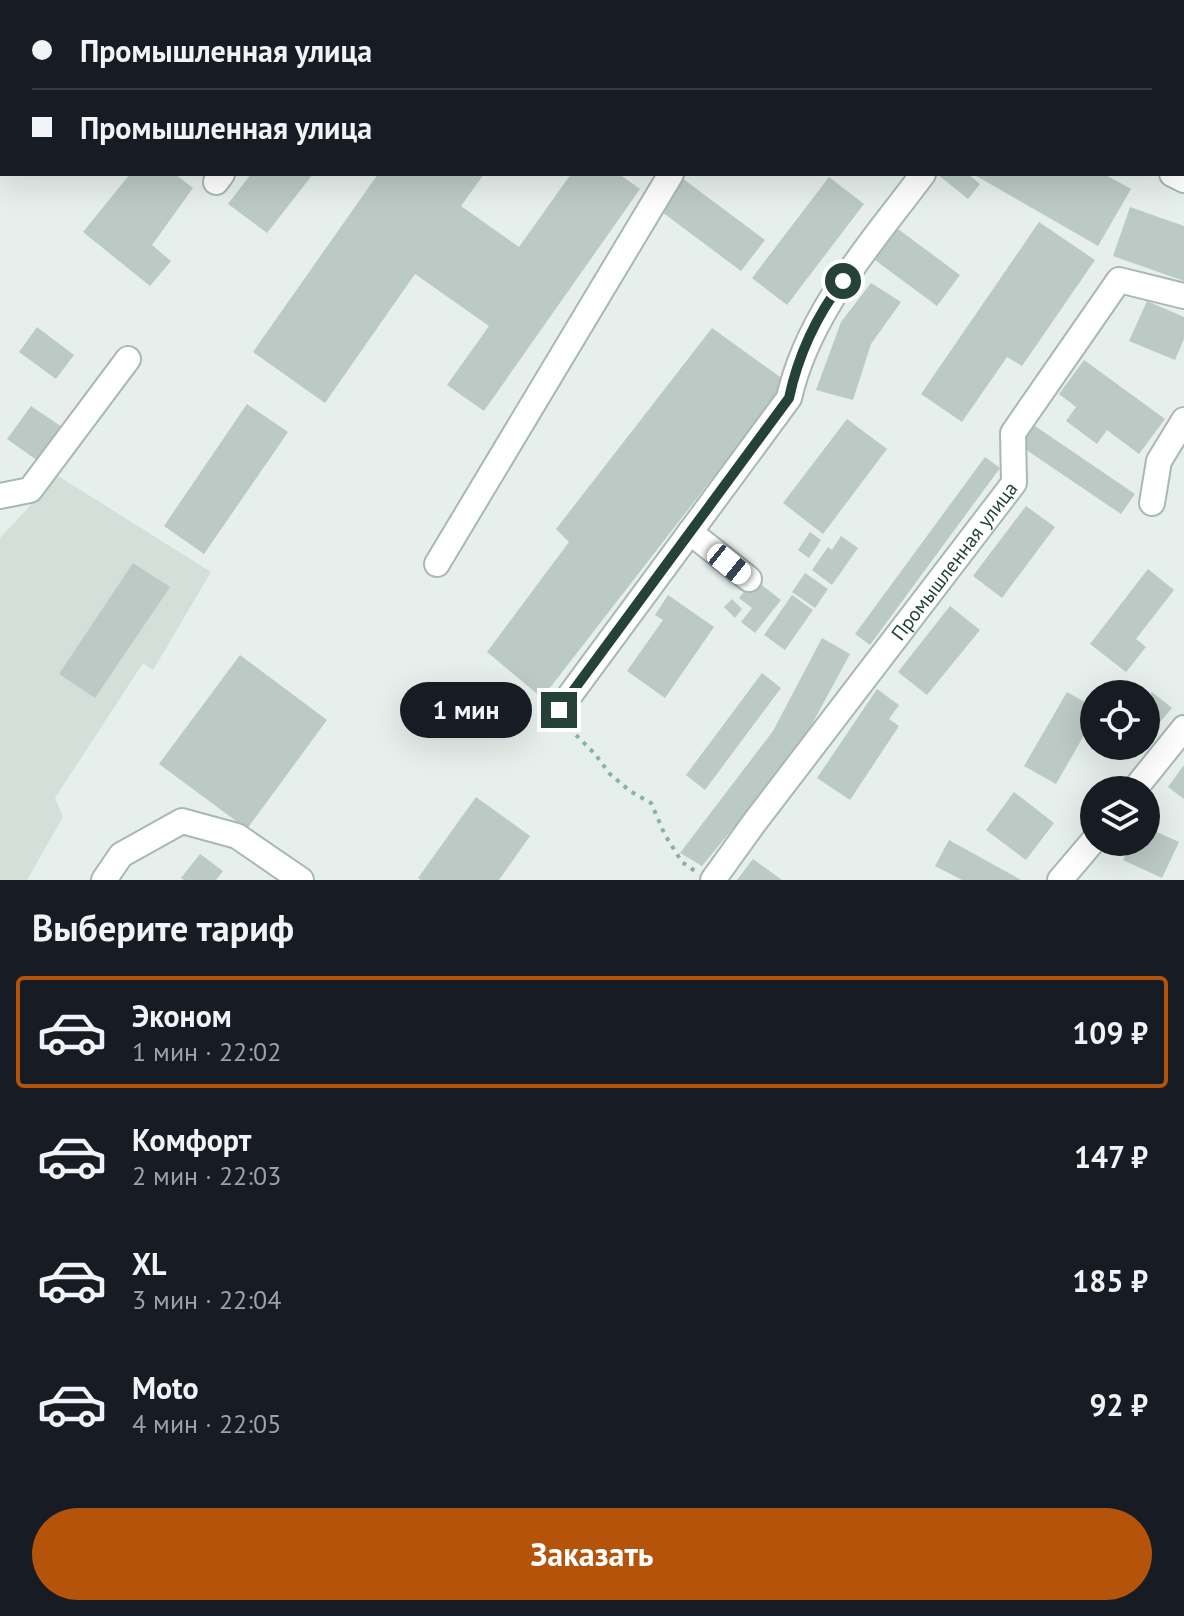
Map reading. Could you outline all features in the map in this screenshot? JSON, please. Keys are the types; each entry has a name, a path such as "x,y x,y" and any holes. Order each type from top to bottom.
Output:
{"street":[{"path":"437,564 670,176"},
{"path":"559,710 789,398 795,369 827,302 922,176"},
{"name":"Промышленная улица","path":"713,880 763,810 1014,483 1013,433 1119,280 1184,296"},
{"path":"0,496 30,490 128,359"},
{"path":"1152,503 1159,461 1184,420"},
{"path":"690,532 749,579"},
{"path":"1145,776 1184,728"},
{"path":"104,880 121,855 182,821 237,836 301,880"},
{"path":"1060,880 1080,856"}],"path":[{"path":"559,710 571,730 610,774 651,803 682,862 707,880"}],"shaded area":[{"path":"58,476 211,572 153,670 143,663 55,798 63,817 27,880 0,880 0,538"}],"building":[{"path":"128,176 178,176 193,188 152,245 171,261 150,286 83,232"},
{"path":"249,176 311,176 267,233 228,204"},
{"path":"377,176 483,176 461,206 519,247 570,176 622,176 640,189 484,411 447,385 489,326 415,274 325,403 253,352"},
{"path":"939,176 970,176 980,184 968,199"},
{"path":"976,176 1108,176 1131,189 1098,246"},
{"path":"829,177 864,204 787,305 752,278"},
{"path":"682,178 765,240 741,271 658,209"},
{"path":"1130,207 1184,226 1184,281 1113,256"},
{"path":"1039,222 1095,260 1022,366 1007,357 962,422 921,394"},
{"path":"898,229 960,275 937,306 875,260"},
{"path":"871,283 901,302 871,344 853,400 816,390 841,322"},
{"path":"1147,301 1184,317 1184,339 1175,360 1129,341"},
{"path":"37,327 74,355 56,379 19,352"},
{"path":"712,328 787,382 542,698 487,652 569,542 556,529"},
{"path":"1084,360 1165,419 1139,454 1107,430 1097,444 1066,421 1076,407 1059,394"},
{"path":"247,404 288,432 204,554 164,526"},
{"path":"31,406 62,427 38,461 7,439"},
{"path":"847,419 887,449 823,534 783,503"},
{"path":"1032,424 1135,494 1121,514 1019,445"},
{"path":"985,457 1000,468 870,645 855,634"},
{"path":"1026,506 1055,527 1002,598 973,576"},
{"path":"810,532 821,540 809,558 798,550"},
{"path":"841,536 858,548 832,585 812,570 828,547 832,550"},
{"path":"133,563 170,587 95,698 59,674"},
{"path":"1148,569 1174,590 1136,639 1146,647 1126,672 1090,644"},
{"path":"805,573 828,589 815,608 792,592"},
{"path":"754,579 781,600 755,633 741,622 752,608 739,598"},
{"path":"668,595 714,627 665,698 627,671 663,620 655,615"},
{"path":"792,595 813,610 785,650 764,635"},
{"path":"732,599 742,609 735,618 724,607"},
{"path":"950,606 980,630 927,695 898,672"},
{"path":"822,638 850,654 799,748 702,866 680,853 773,731"},
{"path":"240,655 327,720 247,829 159,764"},
{"path":"762,673 781,688 705,790 686,775"},
{"path":"877,689 899,705 889,719 899,726 850,800 817,778"},
{"path":"1067,692 1080,699 1080,742 1056,784 1024,766"},
{"path":"1160,698 1172,708 1160,722"},
{"path":"1184,765 1184,799 1168,787"},
{"path":"1014,792 1054,823 1026,860 986,830"},
{"path":"476,797 530,836 499,880 418,878"},
{"path":"1160,833 1179,842 1162,878 1123,860 1125,856 1160,856"},
{"path":"949,840 1021,880 962,880 935,866"},
{"path":"200,854 223,871 216,880 181,878"},
{"path":"753,859 782,880 737,880"}],"route":[{"path":"559,710 789,398 795,369 827,302 843,281"}]}
